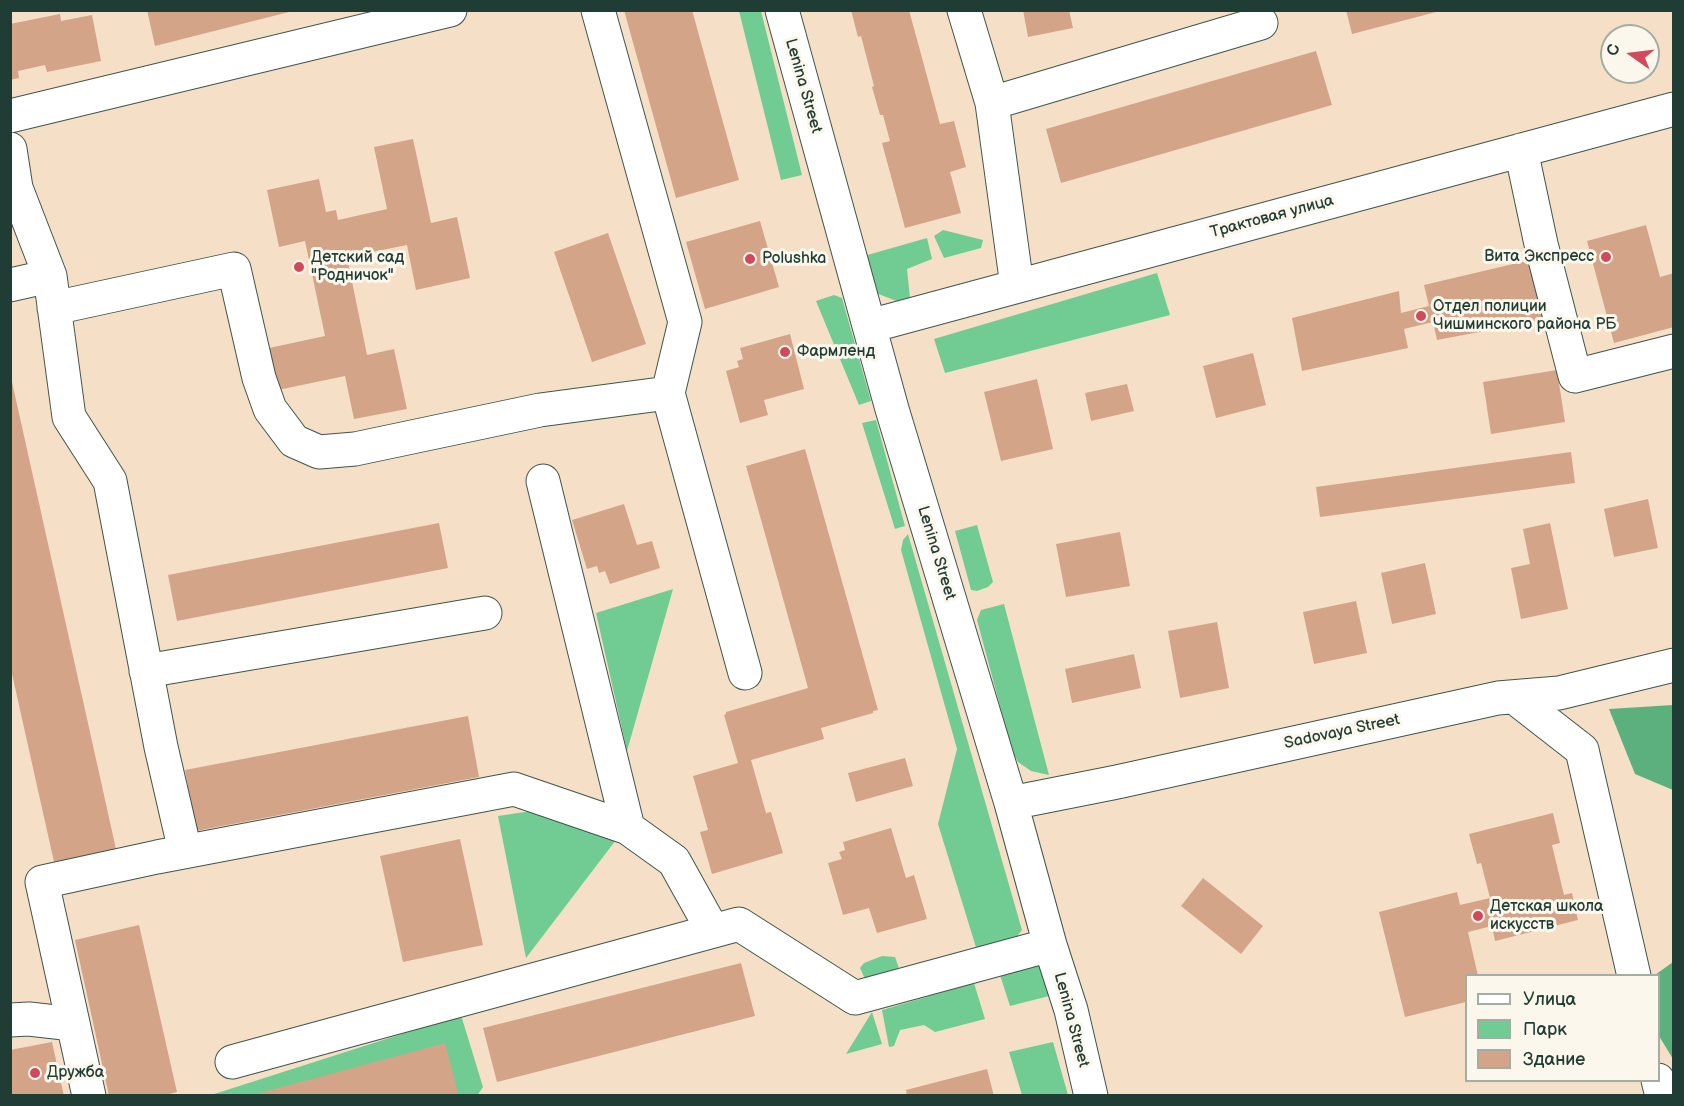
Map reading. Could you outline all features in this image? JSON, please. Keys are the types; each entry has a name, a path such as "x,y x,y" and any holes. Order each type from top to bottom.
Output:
{"street":[{"path":"10,116 450,10"},
{"path":"598,10 685,322 669,393 745,673"},
{"name":"Lenina Street","path":"782,10 892,409 1071,1010 1090,1095"},
{"path":"964,10 992,103 1017,286"},
{"path":"992,103 1261,23"},
{"name":"Трактовая улица","path":"870,326 1674,109"},
{"path":"10,149 16,188 52,292 69,417 110,481 160,747 185,851"},
{"path":"1521,150 1541,244 1575,376 1674,351"},
{"path":"10,285 52,292 234,269 259,378 270,409 294,441 319,452 355,449 540,410 669,393"},
{"path":"543,481 628,828"},
{"path":"146,671 485,613"},
{"name":"Sadovaya Street","path":"1011,803 1117,782 1498,698 1559,693 1674,665"},
{"path":"1514,697 1582,750 1634,974"},
{"path":"89,1095 42,882 185,851 514,789 628,828 674,861 713,931"},
{"path":"232,1062 739,924 855,998 1050,945"},
{"path":"10,1020 29,1019 73,1024"}],"green space":[{"path":"739,11 761,11 802,175 781,180"},
{"path":"943,230 983,240 981,248 944,258 934,236"},
{"path":"927,238 932,259 907,269 910,298 899,302 876,293 864,256"},
{"path":"1157,273 1170,315 945,373 934,339"},
{"path":"834,295 842,298 871,401 859,405 816,301"},
{"path":"876,420 905,526 895,529 862,423"},
{"path":"977,525 993,582 988,587 977,591 971,590 955,531"},
{"path":"908,534 1022,930 1012,943 979,957 938,824 957,749 901,550 903,540"},
{"path":"673,589 627,751 596,613"},
{"path":"1004,604 1049,775 1031,771 1018,762 1012,751 977,620 981,610"},
{"path":"1674,705 1673,790 1635,774 1609,709"},
{"path":"545,809 619,836 526,958 498,816"},
{"path":"882,956 895,957 900,971 866,981 860,968 864,963"},
{"path":"1673,962 1673,1059 1660,1038 1660,974 1656,974"},
{"path":"1043,963 1053,995 1010,1006 1000,975"},
{"path":"974,983 985,1019 935,1032 924,1025 900,1030 894,1046 889,1047 882,1010"},
{"path":"872,1012 882,1044 846,1054"},
{"path":"461,1015 483,1087 477,1096 208,1096"},
{"path":"1053,1042 1068,1095 1022,1095 1009,1052"}],"building":[{"path":"147,10 292,10 293,11 155,46"},
{"path":"624,10 692,10 739,180 676,198"},
{"path":"851,10 909,10 940,124 954,121 966,167 950,172 961,213 905,228 882,143 890,141 872,87 874,86 861,36 858,37"},
{"path":"1023,10 1069,10 1073,28 1028,37"},
{"path":"1346,10 1440,10 1440,11 1352,34"},
{"path":"60,14 61,21 92,15 101,61 47,72 45,65 18,71 19,78 10,80 10,24"},
{"path":"1316,51 1332,105 1061,183 1046,129"},
{"path":"413,139 431,223 457,217 470,278 416,290 407,245 347,257 367,355 394,349 407,409 354,419 345,376 278,390 269,348 325,336 305,241 279,247 267,190 319,179 326,212 336,210 338,220 387,209 374,147"},
{"path":"760,221 779,287 705,309 686,242"},
{"path":"1646,225 1660,277 1674,273 1674,327 1614,343 1587,241"},
{"path":"608,233 646,344 592,362 554,252"},
{"name":"Отдел полиции Чишминского района РБ","path":"1530,260 1543,320 1437,340 1433,322 1404,329 1408,348 1302,371 1292,318 1399,291 1401,313 1429,306 1424,285"},
{"path":"790,334 804,389 764,400 768,415 740,423 726,371 739,367 737,361 743,359 740,348"},
{"path":"1253,353 1266,405 1216,418 1203,366"},
{"path":"1557,370 1565,422 1491,434 1483,382"},
{"path":"10,373 116,849 54,862 10,665"},
{"path":"1037,379 1053,449 1001,461 984,392"},
{"path":"1127,384 1134,411 1091,421 1085,393"},
{"path":"805,449 878,710 821,728 824,739 751,760 766,813 771,812 783,853 712,874 700,832 708,830 693,776 738,763 724,715 726,712 808,688 746,466"},
{"path":"1571,452 1575,483 1320,517 1316,487"},
{"path":"1648,499 1658,548 1614,557 1604,509"},
{"path":"624,504 637,545 652,541 660,568 610,584 605,571 599,573 597,566 587,569 572,520"},
{"path":"439,523 448,568 177,621 168,575"},
{"path":"1550,523 1568,609 1521,619 1511,568 1530,564 1523,529"},
{"path":"1120,532 1130,586 1066,597 1056,544"},
{"path":"1425,563 1436,614 1392,624 1381,573"},
{"path":"1356,601 1367,653 1314,664 1303,612"},
{"path":"1217,622 1229,688 1180,698 1168,631"},
{"path":"1134,654 1141,688 1072,703 1065,669"},
{"path":"468,716 479,777 196,831 185,770"},
{"path":"905,758 913,786 856,802 848,773"},
{"name":"Детская школа искусств","path":"1553,813 1560,843 1552,845 1564,895 1572,893 1578,920 1495,941 1492,926 1468,932 1478,974 1465,974 1465,1002 1405,1017 1379,912 1457,892 1460,905 1490,898 1481,863 1477,864 1469,834"},
{"path":"891,828 906,878 914,875 927,919 877,933 869,908 843,915 828,863 842,859 839,852 845,850 843,842"},
{"path":"460,839 483,945 403,962 380,856"},
{"path":"1203,878 1263,926 1241,954 1181,906"},
{"path":"139,925 177,1092 162,1096 109,1096 75,940"},
{"path":"741,963 755,1016 497,1082 483,1028"},
{"name":"Дружба","path":"52,1042 64,1096 10,1096 10,1050"},
{"path":"445,1043 458,1093 448,1096 249,1096"},
{"path":"987,1069 994,1096 907,1096 906,1090"}],"place":[{"name":"Вита Экспресс","path":"1606,257"},
{"name":"Polushka","path":"750,259"},
{"name":"Детский сад \"Родничок\"","path":"299,267"},
{"name":"Отдел полиции Чишминского района РБ","path":"1421,316"},
{"name":"Фармленд","path":"785,352"},
{"name":"Детская школа искусств","path":"1478,916"},
{"name":"Дружба","path":"35,1073"}]}
